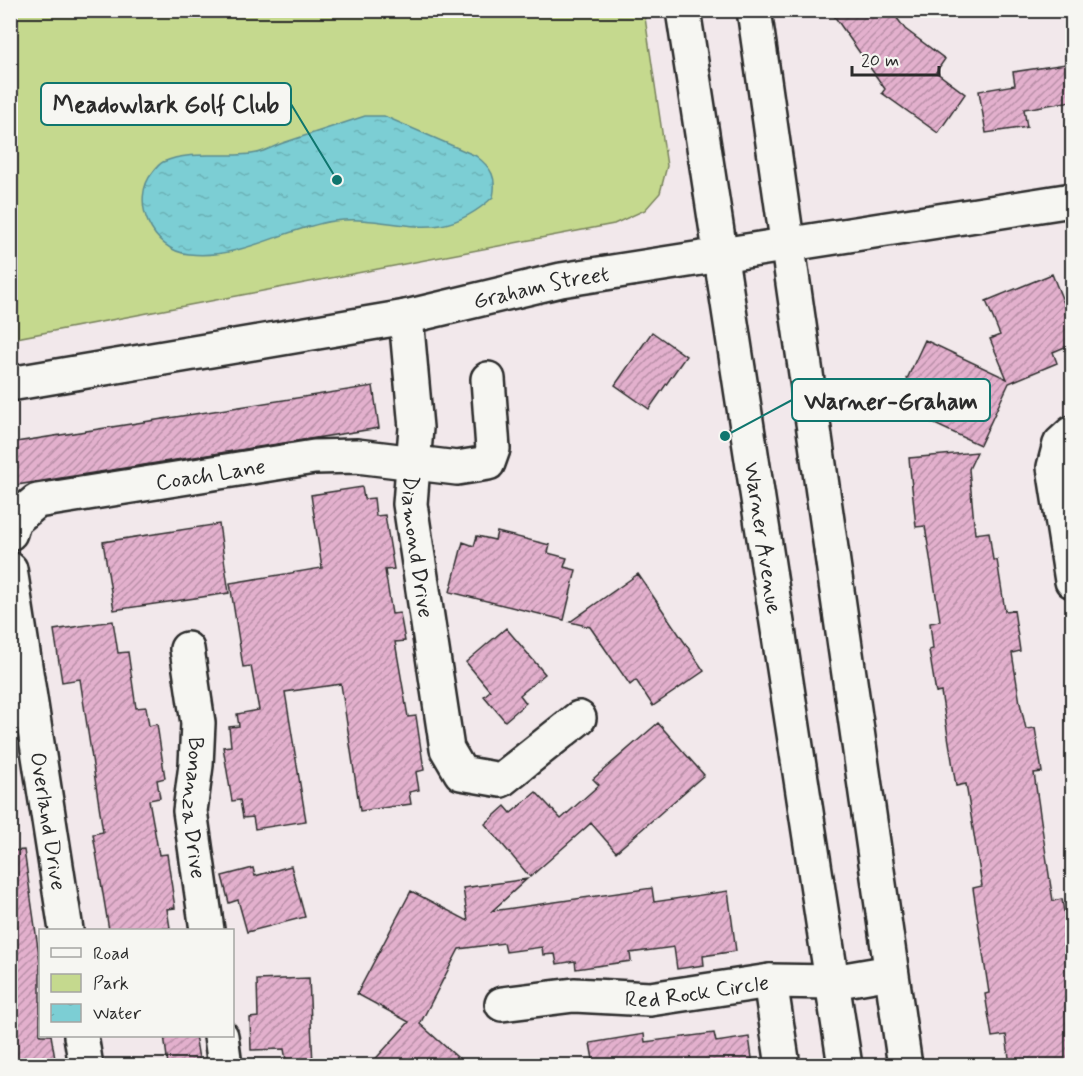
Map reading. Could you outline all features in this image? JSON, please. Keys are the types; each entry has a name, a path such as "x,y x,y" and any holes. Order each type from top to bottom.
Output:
{"street":[{"name":"Warner Avenue","path":"683,10 718,253 845,1065"},
{"path":"754,10 905,1065"},
{"name":"Graham Street","path":"10,384 406,317 561,280 718,253 1072,200"},
{"name":"Diamond Drive","path":"406,317 416,428 410,504 447,749 460,773 501,780 579,718"},
{"name":"Coach Lane","path":"12,527 37,501 314,457 357,456 457,468 488,463 493,448 488,379"},
{"path":"1066,439 1054,467 1072,581"},
{"name":"Overland Drive","path":"10,570 66,929"},
{"name":"Bonanza Drive","path":"187,649 198,723 196,765 190,811 207,929"},
{"name":"Red Rock Circle","path":"502,1004 574,995 650,999 770,981 833,982 891,972"},
{"path":"770,981 783,1065"},
{"path":"81,1037 86,1065"},
{"path":"221,1037 225,1065"}],"green space":[{"path":"11,11 644,11 667,166 660,193 645,210 614,224 11,339"}],"water":[{"path":"365,116 384,116 476,156 492,174 493,197 472,213 453,222 434,226 377,221 334,221 298,230 245,248 208,255 176,251 164,244 148,222 143,196 146,183 155,169 163,162 186,156 257,153"}],"building":[{"path":"830,10 891,10 905,29 945,59 936,72 965,94 938,133 882,93 885,89"},
{"path":"1072,63 1072,101 1024,109 1027,127 986,133 979,91 1015,85 1013,72"},
{"path":"1052,274 1072,323 1072,344 1053,352 1057,363 1009,383 980,445 902,409 914,383 907,379 925,340 1007,379 990,339 1000,335 986,301"},
{"path":"652,332 686,356 649,409 615,385"},
{"path":"373,386 379,428 10,486 10,443"},
{"path":"977,452 969,469 975,534 989,532 993,560 997,560 1005,611 1014,610 1020,651 1012,653 1020,703 1026,729 1035,728 1042,772 1034,773 1053,901 1062,899 1072,964 1072,997 1068,997 1072,1025 1072,1065 1010,1065 1006,1035 992,1037 985,994 989,993 973,888 982,886 966,784 956,786 941,692 936,693 929,650 933,649 930,623 940,621 925,526 916,527 909,458"},
{"path":"362,487 364,499 374,498 376,516 385,515 394,569 385,570 392,614 400,613 405,641 395,642 408,717 416,716 424,770 416,772 419,790 409,792 411,804 360,811 341,684 285,692 306,821 255,829 253,817 243,818 240,800 232,801 223,747 231,746 229,727 239,726 237,714 259,710 251,666 243,667 230,583 322,568 311,495"},
{"path":"219,524 229,593 114,610 103,542"},
{"path":"497,532 550,545 548,553 567,558 564,567 576,570 564,620 450,592 463,542 474,546 477,536 495,540"},
{"path":"638,574 704,671 653,706 636,680 630,685 590,627 570,622"},
{"path":"113,621 118,653 128,652 136,708 146,707 149,726 157,724 165,778 157,780 160,798 149,800 159,855 167,854 175,908 167,909 170,928 109,929 93,834 103,832 80,679 62,682 54,630"},
{"path":"506,628 545,674 520,695 526,703 505,721 484,696 490,691 466,662"},
{"path":"658,723 704,775 616,852 591,823 530,877 485,824 505,806 511,813 536,792 561,819 599,785 593,779"},
{"path":"24,850 39,955 39,1037 51,1037 56,1065 13,1065 10,1047 10,851"},
{"path":"291,866 305,917 247,932 238,900 229,903 222,876 253,868 255,876"},
{"path":"527,879 492,911 652,888 654,902 728,891 736,951 703,956 704,965 677,969 674,947 630,953 631,961 576,969 575,961 557,964 555,954 543,955 542,947 506,952 504,943 459,949 420,1024 466,1065 370,1065 409,1022 357,994 411,891 468,921 463,888"},
{"path":"309,978 313,1065 287,1065 284,1049 251,1050 250,1018 258,1017 257,980"},
{"path":"714,1033 716,1042 749,1037 753,1065 594,1065 590,1043 644,1034 645,1042"},
{"path":"164,1037 195,1037 200,1065 168,1065"}],"place":[{"name":"Meadowlark Golf Club","path":"337,180"},
{"name":"Warner-Graham","path":"725,436"}]}
